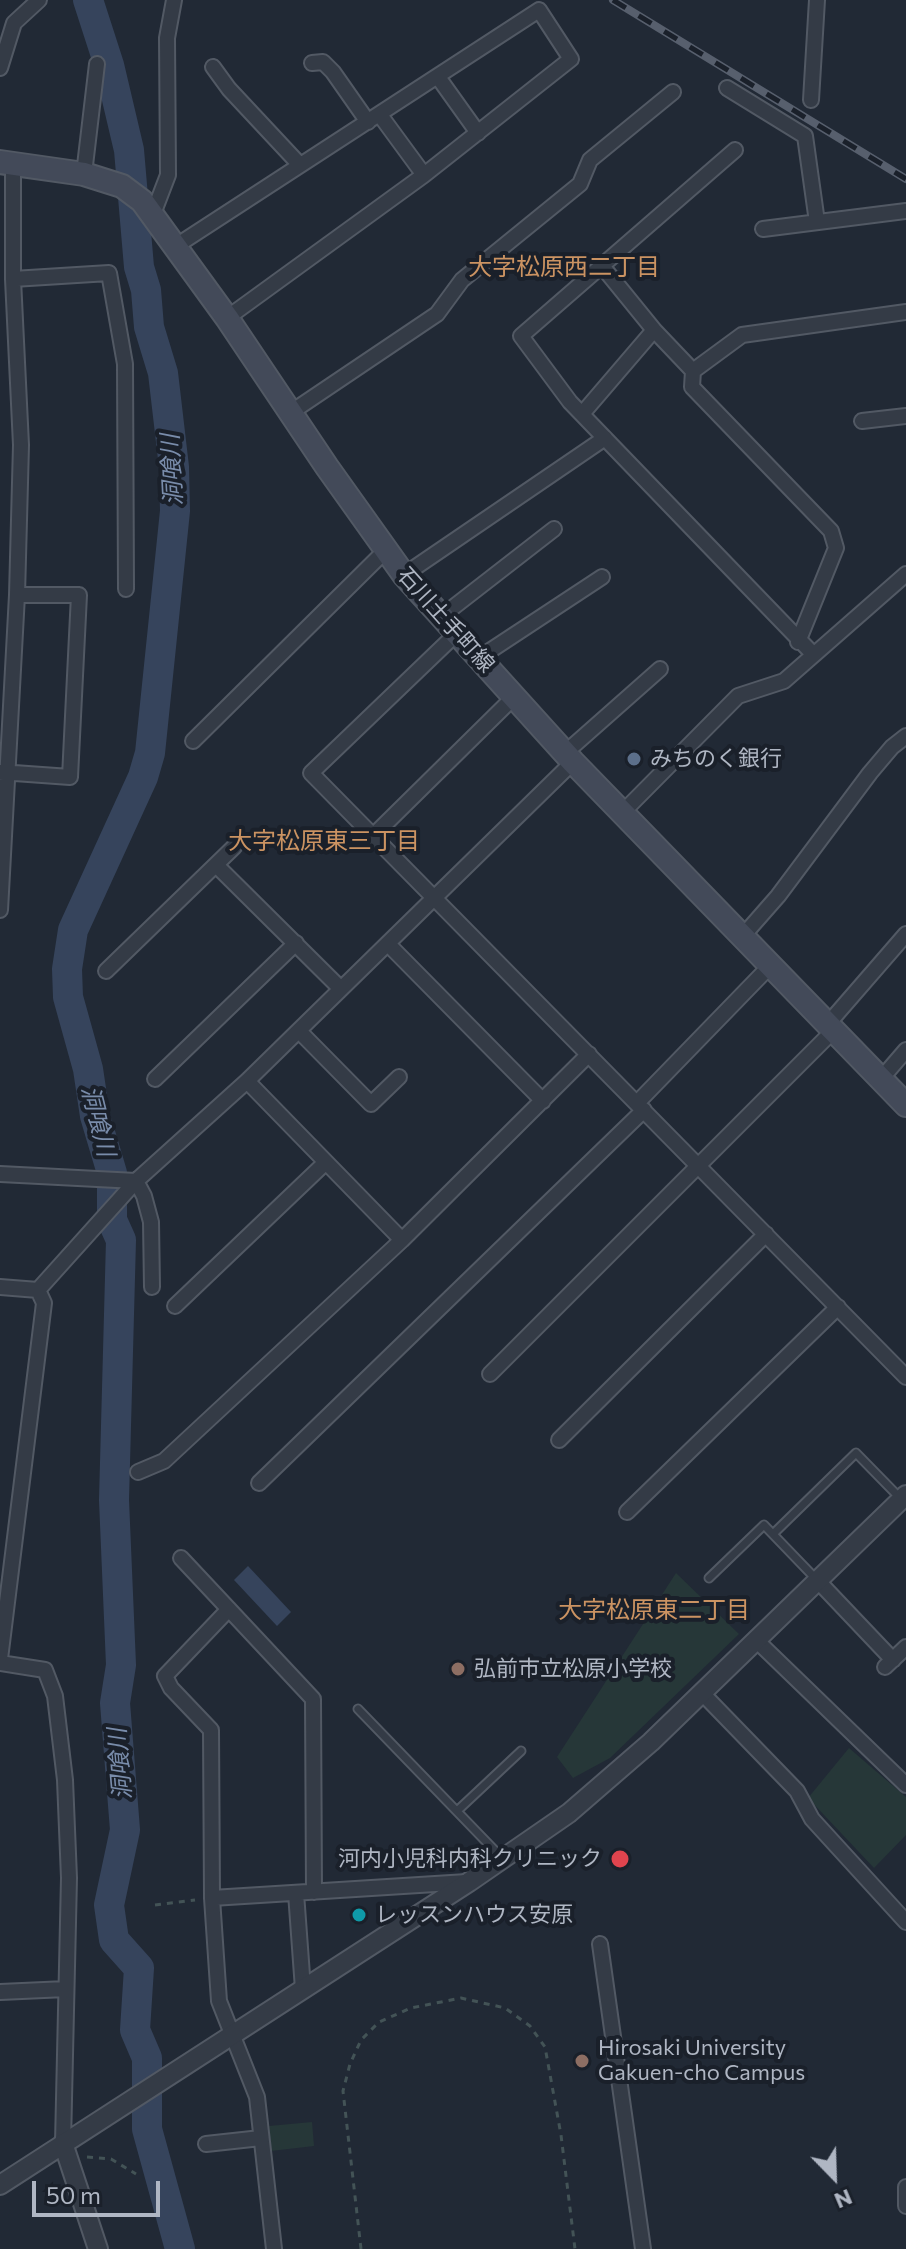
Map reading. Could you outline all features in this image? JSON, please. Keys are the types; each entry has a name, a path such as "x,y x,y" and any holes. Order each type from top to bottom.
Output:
{"main road":[{"name":"石川土手町線","path":"7,164 84,174 122,186 148,207 404,575 622,813 906,1105"}],"street":[{"path":"0,68 14,23 39,0"},
{"path":"148,207 168,175 167,38 174,0"},
{"path":"811,100 817,0"},
{"path":"176,246 539,10 571,59 424,175 227,318"},
{"path":"312,63 323,62 424,175"},
{"path":"84,174 97,64"},
{"path":"213,67 229,89 300,165"},
{"path":"438,77 478,133"},
{"path":"727,88 805,136 817,222"},
{"path":"290,413 437,314 462,280 580,184 590,160 673,92"},
{"path":"735,150 521,336 582,414 798,642 813,654"},
{"path":"0,910 6,660 17,595 21,445 7,164"},
{"path":"763,229 906,211"},
{"path":"602,266 654,330 693,371 692,387 831,531 836,548 798,642"},
{"path":"13,279 109,273 125,364 126,589"},
{"path":"693,371 742,335 906,312"},
{"path":"582,414 654,330"},
{"path":"862,421 906,416"},
{"path":"404,575 605,438"},
{"path":"554,529 449,624 311,773 906,1377"},
{"path":"193,741 386,550"},
{"path":"479,658 602,577"},
{"path":"622,813 738,696 784,681 813,654 903,583"},
{"path":"4,772 70,777 79,595 17,595"},
{"path":"38,1290 136,1181 299,1031 660,669"},
{"path":"373,836 514,697"},
{"path":"742,937 778,896 870,773 906,736"},
{"path":"106,971 234,847"},
{"path":"216,865 341,989"},
{"path":"490,1374 699,1165 830,1028 906,934"},
{"path":"155,1079 296,943"},
{"path":"388,944 543,1101"},
{"path":"259,1483 641,1106 770,966"},
{"path":"299,1031 371,1104 399,1077"},
{"path":"881,1079 906,1050"},
{"path":"138,1472 164,1461 402,1240 589,1054"},
{"path":"247,1081 402,1240"},
{"path":"175,1306 325,1163"},
{"path":"0,1174 136,1181"},
{"path":"136,1181 151,1222 152,1287"},
{"path":"559,1440 766,1234"},
{"path":"0,1287 38,1290"},
{"path":"38,1290 44,1303 0,1661 45,1670 55,1696 66,1794 69,1878 63,2143 98,2249"},
{"path":"627,1512 838,1307"},
{"path":"0,2185 504,1860 569,1813 607,1782 702,1693 904,1498"},
{"path":"181,1558 313,1699 314,1892"},
{"path":"818,1581 889,1664 906,1647"},
{"path":"229,1609 165,1676 171,1688 211,1730 212,1898 219,2001 257,2097 274,2249"},
{"path":"756,1640 906,1785"},
{"path":"702,1693 797,1791 812,1819 906,1922"},
{"path":"212,1898 469,1882"},
{"path":"296,1893 303,1989"},
{"path":"600,1944 643,2249"},
{"path":"0,1992 66,1989"},
{"path":"206,2144 261,2138"},
{"path":"906,2187 906,2206"}],"lane":[{"path":"773,1534 856,1453 904,1498"},
{"path":"709,1578 764,1525 818,1581"},
{"path":"358,1709 504,1860"},
{"path":"457,1811 521,1751"}],"path":[{"path":"155,1905 212,1898"},
{"path":"361,2249 343,2091 350,2064 361,2040 379,2022 411,2008 461,1998 505,2008 530,2026 545,2047 561,2135 575,2249"},
{"path":"79,2156 111,2159 136,2174"}],"shaded area":[{"path":"676,1573 739,1634 610,1758 573,1778 557,1757"},
{"path":"849,1748 906,1797 906,1835 874,1868 808,1798"},
{"path":"312,2122 314,2146 271,2151 269,2126"}],"water":[{"path":"248,1566 291,1612 277,1626 234,1580"}],"waterway":[{"name":"洞喰川","path":"88,0 109,65 129,150 139,267 146,290 149,327 163,373 174,467 175,511 150,753 143,777 73,930 67,969 68,997 88,1069 95,1116 112,1173 112,1220 121,1240 114,1500 121,1665 115,1703 125,1830 109,1905 114,1940 139,1968 135,2030 147,2058 147,2129 180,2249"}],"railway":[{"path":"613,0 906,179"}],"place":[{"name":"みちのく銀行","path":"634,759"},
{"name":"弘前市立松原小学校","path":"458,1669"},
{"name":"河内小児科内科クリニック","path":"620,1859"},
{"name":"レッスンハウス安原","path":"359,1915"},
{"name":"Hirosaki University Gakuen-cho Campus","path":"582,2061"}],"district":[{"name":"大字松原西二丁目","path":"564,267"},
{"name":"大字松原東三丁目","path":"324,841"},
{"name":"大字松原東二丁目","path":"654,1610"}]}
